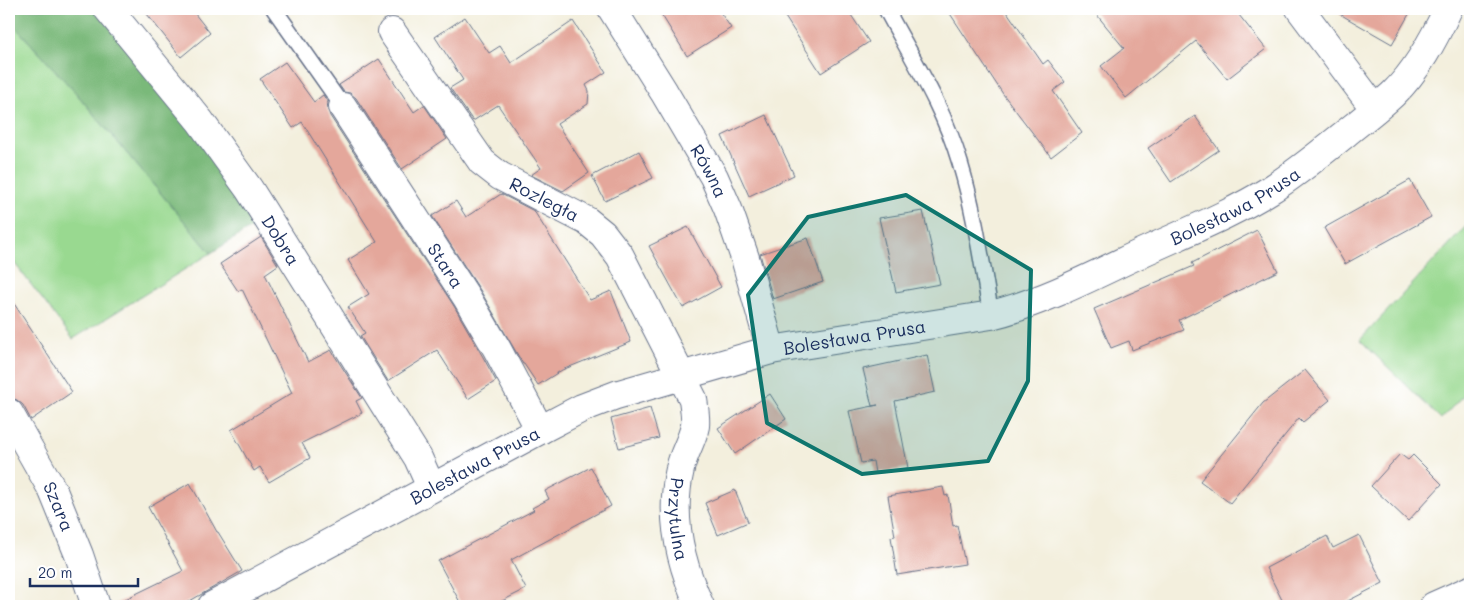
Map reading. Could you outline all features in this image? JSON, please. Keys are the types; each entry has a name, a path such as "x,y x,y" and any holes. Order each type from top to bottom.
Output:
{"street":[{"name":"Dobra","path":"108,9 200,121 249,189 418,458 431,487"},
{"name":"Równa","path":"612,9 714,177 728,209 745,258 771,350"},
{"path":"1300,9 1375,109"},
{"name":"Bolesława Prusa","path":"212,606 431,487 582,408 616,395 771,350 1009,311 1105,271 1235,209 1270,190 1304,166 1394,93 1415,68 1448,9"},
{"name":"Rozległa","path":"392,32 482,162 500,176 587,221 603,234 620,256 682,375"},
{"name":"Stara","path":"343,107 467,298 497,349 540,430"},
{"name":"Przytulna","path":"682,375 693,399 695,424 680,469 674,506 679,549 700,606"},
{"name":"Szara","path":"9,413 53,491 79,555 96,606"},
{"path":"1434,606 1470,590"}],"lane":[{"path":"274,9 343,107"},
{"path":"886,9 943,116 960,161 971,205 991,315"}],"highlighted area":[{"path":"906,195 1031,270 1028,381 988,461 862,474 767,423 748,295 808,217"}],"green space":[{"path":"9,9 94,9 168,93 259,223 211,253 76,93 9,20"},
{"path":"9,20 76,93 211,253 73,339 9,256"},
{"path":"1470,222 1470,388 1441,419 1360,340"}],"building":[{"path":"143,9 191,9 210,33 181,57"},
{"path":"658,9 718,9 731,28 687,56"},
{"path":"780,9 847,9 869,42 821,73"},
{"path":"947,9 1005,9 1043,64 1048,60 1065,82 1053,91 1082,133 1051,157 1003,94"},
{"path":"1092,9 1237,9 1235,10 1266,49 1227,79 1196,41 1126,98 1101,66 1124,48"},
{"path":"1331,9 1412,9 1392,44"},
{"path":"465,17 489,53 500,46 511,63 573,21 606,72 586,85 589,91 588,104 557,124 589,173 563,191 531,175 541,168 498,105 473,121 450,88 463,80 435,37"},
{"path":"379,59 414,112 424,105 447,139 402,169 356,98 350,93 344,92 339,85"},
{"path":"285,62 314,102 323,95 328,103 327,108 330,116 454,306 483,357 496,381 468,399 437,350 388,381 360,336 365,333 348,307 369,294 348,260 377,242 302,122 293,128 260,79"},
{"path":"766,115 794,175 749,196 722,136"},
{"path":"1195,116 1219,150 1171,182 1148,148"},
{"path":"639,151 653,178 605,201 592,176"},
{"path":"1410,180 1431,217 1345,264 1324,228"},
{"path":"501,194 534,211 590,300 611,291 631,342 562,370 538,385 523,364 480,290 432,216 456,201 466,217"},
{"path":"923,211 940,284 896,292 879,218"},
{"path":"688,227 721,287 683,308 649,246"},
{"path":"1257,230 1278,271 1179,320 1184,330 1132,350 1129,341 1111,348 1094,309 1194,266 1192,263"},
{"path":"261,237 278,265 265,274 308,362 331,350 362,398 356,401 362,413 302,443 310,458 269,482 260,467 254,471 231,430 292,393 242,289 238,291 220,264"},
{"path":"808,238 823,282 773,299 760,254"},
{"path":"9,296 72,392 31,420 23,405 9,397"},
{"path":"927,355 935,392 895,401 908,468 875,473 873,461 861,463 849,411 878,405 872,406 863,369"},
{"path":"1305,370 1330,400 1303,422 1299,418 1230,503 1200,481 1263,403"},
{"path":"770,394 786,419 735,454 718,428"},
{"path":"650,408 659,438 619,448 611,419"},
{"path":"1400,454 1408,460 1413,455 1442,484 1408,521 1371,486"},
{"path":"591,467 611,506 511,560 526,589 492,606 462,606 438,561 534,510 532,508 549,499 545,491"},
{"path":"190,483 217,532 242,571 181,606 111,606 183,571 148,507"},
{"path":"943,487 945,496 948,495 953,526 957,525 965,564 897,575 891,537 895,536 888,496"},
{"path":"735,490 748,522 718,535 705,503"},
{"path":"1359,535 1383,583 1338,606 1285,606 1266,568 1327,536 1333,548"}]}
